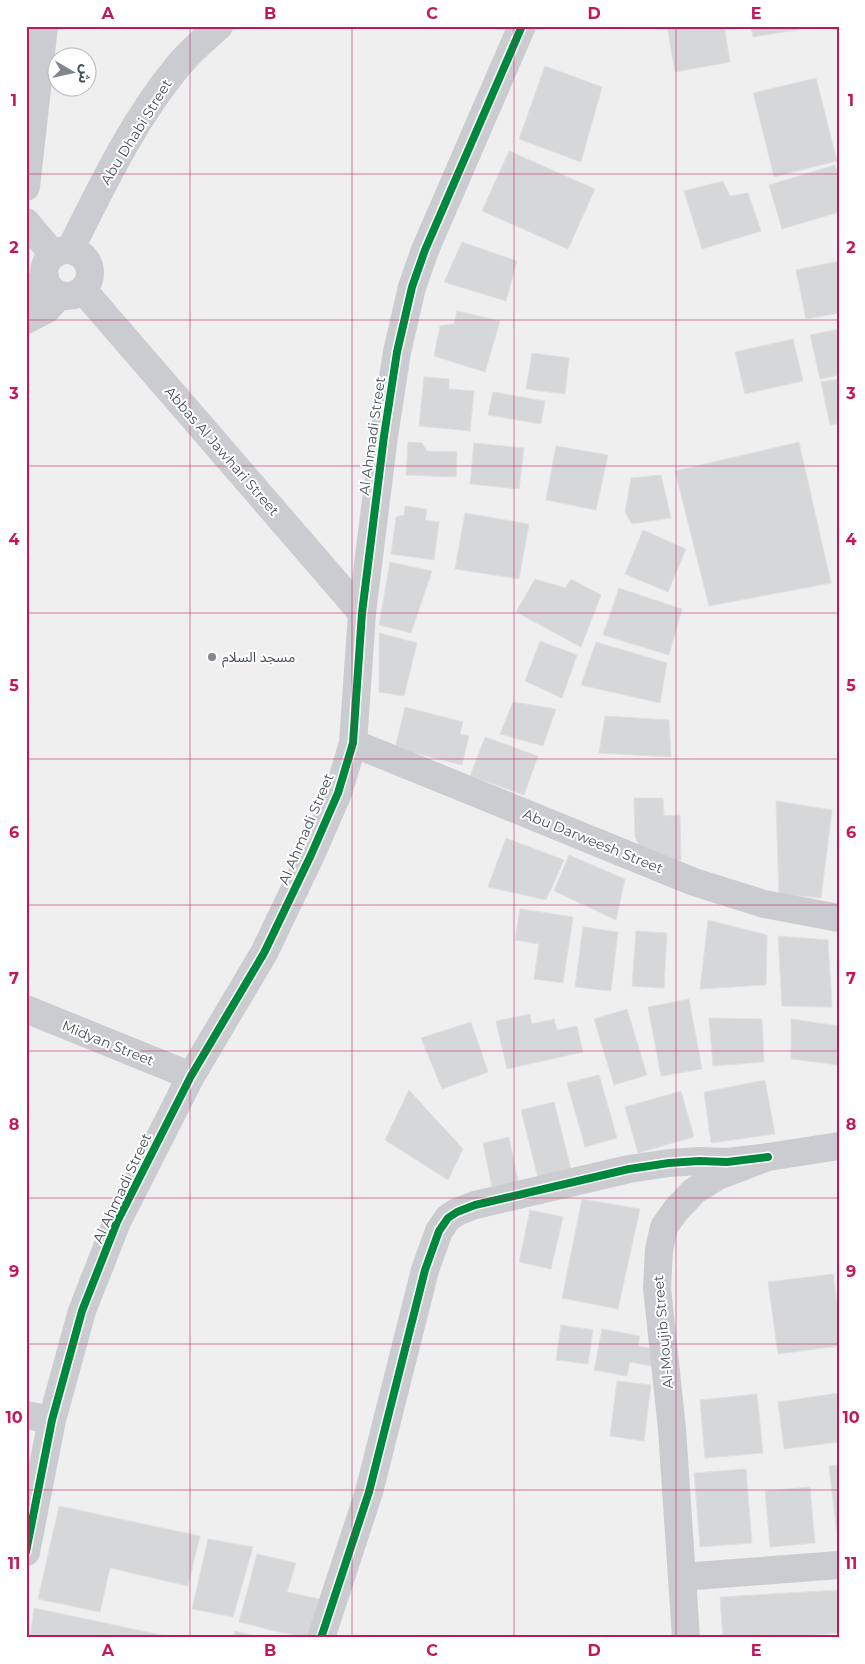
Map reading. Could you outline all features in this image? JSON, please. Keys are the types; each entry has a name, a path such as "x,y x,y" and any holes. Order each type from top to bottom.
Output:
{"street":[{"path":"26,186 44,26"},
{"name":"Abu Dhabi Street","path":"26,320 47,309 111,168 158,93 177,66 219,26"},
{"name":"Al Ahmadi Street","path":"26,1552 39,1417 117,1222 190,1076 264,953 311,855 338,793 353,742 362,613 384,436 397,352 412,287 437,222 522,26"},
{"name":"Abbas Al Jawhari Street","path":"26,222 62,273 362,613"},
{"name":"Abu Dhabi Street","path":"26,298 62,273"},
{"name":"Abu Darweesh Street","path":"353,742 694,882 764,904 839,918"},
{"name":"Midyan Street","path":"26,1009 190,1076"},
{"name":"Al-Moujib Street","path":"686,1638 672,1429 657,1288 659,1250 664,1227 676,1210 694,1191 718,1176 768,1157 839,1146"},
{"path":"321,1638 369,1492 425,1270 439,1231 448,1218 457,1212 475,1205 629,1169 669,1163 726,1162 768,1157"},
{"path":"682,1578 839,1564"}],"building":[{"path":"667,26 724,26 730,62 675,72"},
{"path":"751,26 796,26 797,30 753,37"},
{"path":"545,66 602,87 581,162 519,139"},
{"path":"816,78 837,161 774,177 753,93"},
{"path":"509,151 595,189 568,249 482,211"},
{"path":"835,165 839,178 839,212 782,229 769,185"},
{"path":"723,181 730,196 748,193 761,231 702,249 684,191"},
{"path":"462,242 517,261 506,301 444,282"},
{"path":"839,261 839,313 806,319 796,270"},
{"path":"457,311 500,321 485,372 434,356 440,326 454,324"},
{"path":"839,329 839,375 820,379 810,335"},
{"path":"793,339 803,381 745,394 735,352"},
{"path":"532,353 569,358 565,394 526,389"},
{"path":"424,377 449,379 449,389 474,391 470,431 419,426"},
{"path":"839,379 839,423 830,425 821,382"},
{"path":"493,392 545,401 541,424 488,415"},
{"path":"408,442 422,443 427,451 457,452 456,477 406,475"},
{"path":"799,442 831,583 709,606 675,471"},
{"path":"474,443 524,448 519,489 470,484"},
{"path":"556,446 608,455 596,510 546,500"},
{"path":"661,475 671,518 632,524 625,512 631,478"},
{"path":"405,506 427,509 425,520 439,522 434,560 391,554 396,517 404,515"},
{"path":"465,513 529,524 519,579 455,569"},
{"path":"643,530 686,549 668,592 625,574"},
{"path":"390,562 432,571 411,633 379,625"},
{"path":"535,579 565,588 571,579 601,595 581,647 516,612"},
{"path":"619,588 682,609 669,655 603,635"},
{"path":"379,633 417,643 404,696 379,692"},
{"path":"540,641 577,655 562,698 525,681"},
{"path":"596,642 667,663 660,703 581,685"},
{"path":"513,702 556,709 543,746 500,734"},
{"path":"405,707 463,722 460,734 469,736 462,765 395,748"},
{"path":"605,716 669,720 671,757 599,753"},
{"path":"485,737 538,756 524,795 470,776"},
{"path":"634,798 663,798 664,816 680,815 681,860 666,861 642,851 635,837"},
{"path":"776,801 832,810 821,898 779,894"},
{"path":"506,838 564,860 546,900 488,887"},
{"path":"569,855 625,879 616,920 554,891"},
{"path":"520,909 573,917 563,983 534,979 539,944 515,940"},
{"path":"708,920 767,935 766,985 700,989"},
{"path":"583,927 618,932 611,991 575,987"},
{"path":"636,931 667,933 664,988 632,986"},
{"path":"778,936 828,940 832,1007 782,1006"},
{"path":"689,999 702,1069 661,1076 648,1007"},
{"path":"627,1009 647,1075 614,1085 594,1019"},
{"path":"530,1014 532,1024 554,1019 557,1030 577,1026 583,1052 507,1069 496,1021"},
{"path":"709,1018 762,1019 764,1062 713,1066"},
{"path":"791,1019 839,1026 839,1065 791,1059"},
{"path":"471,1022 488,1072 442,1089 421,1038"},
{"path":"599,1075 617,1138 585,1147 567,1083"},
{"path":"765,1080 775,1134 711,1143 704,1092"},
{"path":"409,1090 463,1149 448,1180 385,1140"},
{"path":"681,1091 694,1137 638,1153 625,1107"},
{"path":"554,1102 572,1173 539,1182 521,1110"},
{"path":"509,1137 518,1181 492,1187 483,1143"},
{"path":"582,1199 640,1209 618,1309 562,1298"},
{"path":"530,1210 563,1217 551,1269 519,1262"},
{"path":"833,1274 839,1317 839,1346 778,1354 768,1282"},
{"path":"561,1325 593,1330 588,1364 556,1360"},
{"path":"602,1329 640,1336 638,1346 654,1349 651,1366 630,1362 627,1376 594,1370"},
{"path":"617,1381 651,1385 644,1441 610,1436"},
{"path":"839,1393 839,1442 784,1449 778,1402"},
{"path":"757,1394 763,1453 705,1458 700,1400"},
{"path":"839,1465 839,1543 838,1543 829,1466"},
{"path":"746,1469 752,1543 700,1547 694,1473"},
{"path":"810,1487 815,1543 770,1547 765,1491"},
{"path":"59,1506 200,1536 188,1586 110,1568 100,1612 38,1599"},
{"path":"208,1539 253,1547 233,1617 192,1609"},
{"path":"257,1554 296,1563 287,1592 319,1599 309,1638 239,1622"},
{"path":"839,1590 839,1633 774,1638 723,1638 720,1597"},
{"path":"34,1608 166,1636 165,1638 30,1638"},
{"path":"235,1631 262,1638 233,1638"}],"cycle path":[{"path":"26,1552 52,1420 82,1311 117,1222 191,1076 264,953 311,855 338,793 353,743 362,613 384,436 397,352 412,287 425,250 522,26"},
{"path":"321,1638 369,1492 425,1270 439,1231 448,1218 457,1212 475,1205 629,1169 669,1163 727,1162 768,1157"}],"place":[{"name":"مسجد السلام","path":"212,657"}]}
